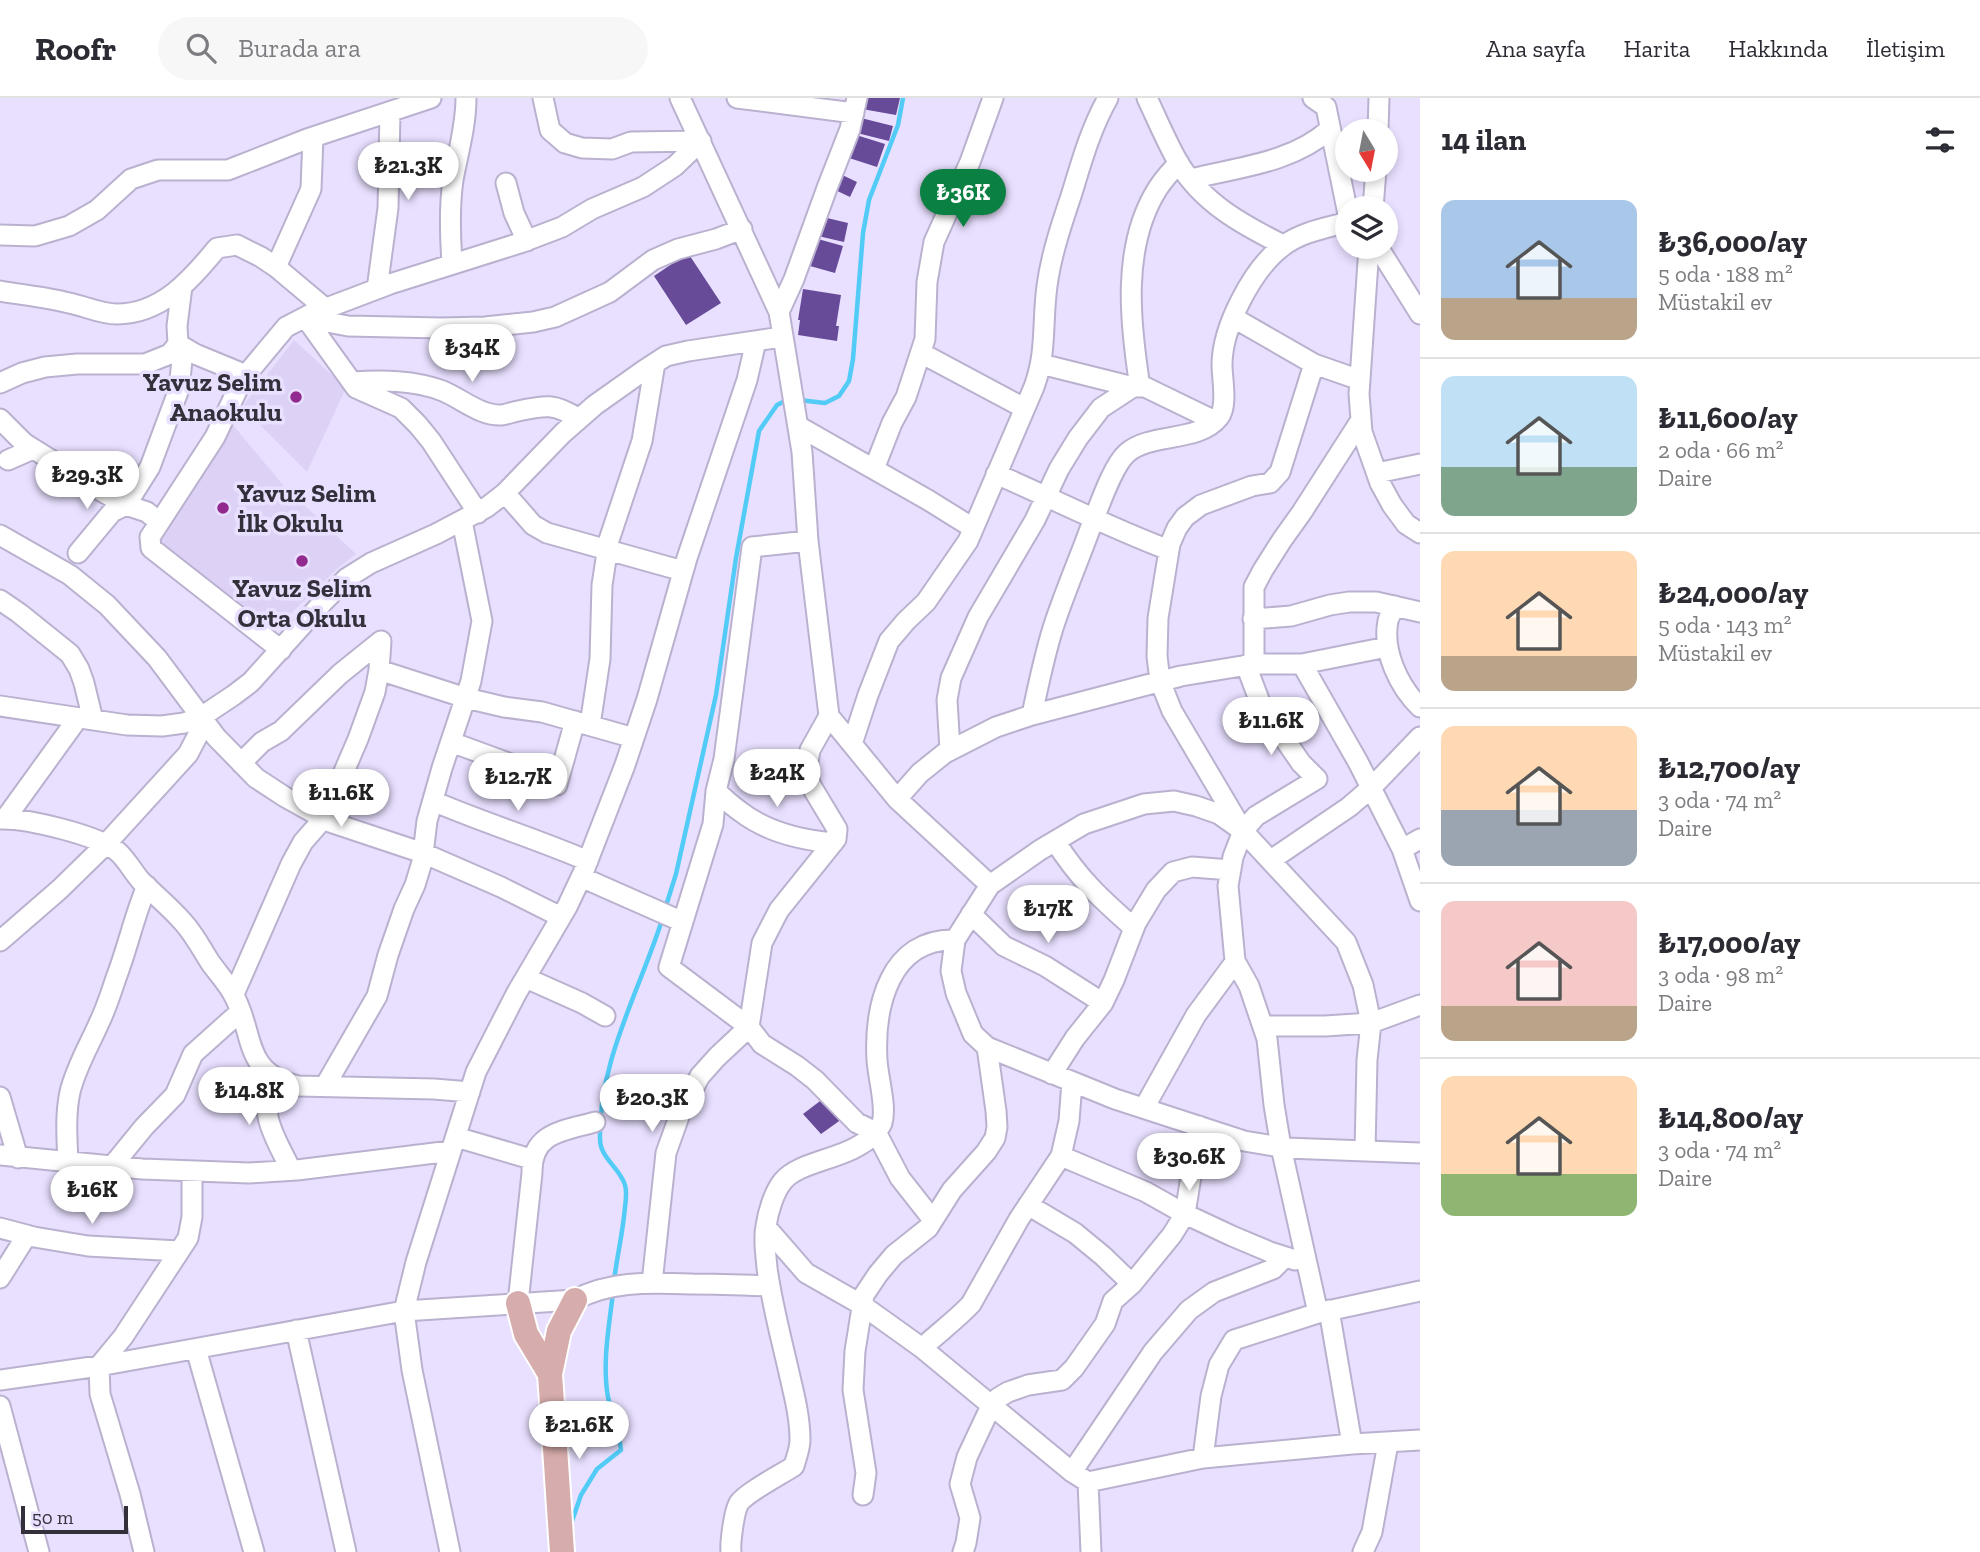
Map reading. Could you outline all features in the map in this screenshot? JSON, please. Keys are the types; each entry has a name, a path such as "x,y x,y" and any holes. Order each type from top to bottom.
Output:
{"main road":[{"path":"562,1552 550,1374 559,1331 582,1296"},
{"path":"518,1304 526,1334 550,1374"}],"street":[{"path":"0,235 35,236 69,226 97,210 131,179 158,170 228,170 313,137 431,98"},
{"path":"452,263 449,227 466,98"},
{"path":"543,98 550,130 565,143 582,148 612,149 631,142 701,141"},
{"path":"681,98 779,312 802,452 808,541 829,716 897,799 990,886"},
{"path":"737,98 855,106 850,129 779,312"},
{"path":"874,469 892,423 906,397 925,339 927,282 934,243 970,162 993,98"},
{"path":"852,744 890,641 926,602 968,541 1024,408 1044,351 1047,286 1059,234 1094,124 1108,98"},
{"path":"1147,98 1185,171 1223,212 1283,245"},
{"path":"1312,98 1326,107 1344,196"},
{"path":"1379,119 1380,98"},
{"path":"377,289 388,208 390,112"},
{"path":"1136,387 1131,294 1136,246 1145,215 1157,190 1185,171 1276,160 1318,140 1330,129"},
{"path":"276,267 312,189 313,137"},
{"path":"281,650 151,548 150,537 215,436 246,375 286,327 305,317 377,289 527,241 562,227 592,209 643,187 675,166 701,141"},
{"path":"506,183 514,213 527,241"},
{"path":"1032,715 1041,668 1054,626 1094,518 1120,460 1128,451 1149,442 1192,433 1216,421 1221,415 1224,392 1222,363 1227,337 1254,279 1283,245 1299,236 1335,226"},
{"path":"305,317 348,326 441,328 533,322 555,317 610,292 653,260 678,249 742,229"},
{"path":"0,291 69,302 102,312 137,312 162,302 182,286 217,248 237,245 276,267 326,309"},
{"path":"1368,259 1360,380 1362,432 1392,505 1406,524 1417,529"},
{"path":"1386,259 1420,314"},
{"path":"78,553 112,512 126,505 150,467 179,389 182,360 177,326 182,286"},
{"path":"305,317 356,388 401,408 431,441 470,517 482,621 471,681 433,802 415,885 388,955 377,996 325,1086"},
{"path":"1234,318 1314,364 1360,380"},
{"path":"0,706 127,725 162,726 201,717 251,681 347,578 370,563 470,517 505,493 595,404 655,363 666,356 688,351 782,337"},
{"path":"450,1552 412,1370 404,1311 416,1262 476,1072 585,869 634,738 683,571 747,380 756,341"},
{"path":"178,344 195,355 246,375"},
{"path":"0,383 45,367 145,364 170,354 178,344"},
{"path":"921,353 1024,408"},
{"path":"451,743 557,785 583,723 600,659 601,596 608,549 642,441 655,363"},
{"path":"1041,364 1145,387 1216,421"},
{"path":"1243,831 1172,711 1160,681 1157,656 1158,618 1169,550 1177,528 1185,517 1201,505 1252,486 1270,483 1280,472 1314,364"},
{"path":"352,382 387,380 421,385 444,391 473,408 500,415 549,405 567,411 579,419"},
{"path":"950,750 947,701 951,678 978,617 1035,520 1059,469 1092,419 1101,408 1136,387"},
{"path":"795,408 874,469 973,528"},
{"path":"0,419 23,443 101,491 126,505 146,512 159,522"},
{"path":"1352,1444 1323,1312 1306,1263 1281,1147 1268,1039 1249,986 1236,962 1231,938 1228,886 1233,857 1243,831 1256,816 1317,779 1301,763 1261,705 1250,665 1254,587 1361,420"},
{"path":"8,460 33,449"},
{"path":"1377,473 1420,464"},
{"path":"996,474 1129,535 1169,550"},
{"path":"505,493 533,525 547,533 683,571"},
{"path":"0,535 70,575 107,605 157,658 216,737 256,778 324,818 423,853 561,917"},
{"path":"808,541 752,547 713,824 670,916 669,967 749,1027 762,1044 815,1080 857,1123 876,1132 900,1178 933,1220"},
{"path":"0,600 70,654 84,683 86,719 2,819 78,834 106,844 118,852 197,940 237,1003 255,1058 270,1075 282,1082 298,1086 434,1089 470,1093"},
{"path":"1254,620 1291,616 1349,602 1376,602 1420,612"},
{"path":"1395,606 1388,621 1387,647 1398,677 1420,707"},
{"path":"113,1166 144,1127 175,1095 193,1054 237,1003 291,864 303,842 324,818 358,739 375,692 381,641 340,674 281,731 262,742 241,764"},
{"path":"897,799 920,772 950,750 996,727 1032,715 1160,681 1250,665 1303,664 1387,647"},
{"path":"1303,664 1402,849 1420,901"},
{"path":"379,670 466,698 504,708 542,712 634,738"},
{"path":"652,1283 666,1153 681,1111 700,1076 717,1056 749,1027 762,943 779,910 836,838 837,829 810,784 807,768 810,750 829,716"},
{"path":"0,941 60,889 106,844 188,754 200,731 201,717"},
{"path":"1271,860 1371,789 1420,737"},
{"path":"716,791 741,813 764,826 809,841 833,843"},
{"path":"1365,1151 1367,1060 1371,1023 1363,985 1346,942 1243,831 1219,814 1174,801 1144,804 1084,824 990,886 956,940 951,971 956,993 973,1034 986,1047 1072,1082 1244,1141 1281,1147 1365,1151 1420,1153"},
{"path":"433,802 507,831 550,844 585,869 670,916"},
{"path":"1402,849 1420,839"},
{"path":"1055,841 1072,868 1090,889 1134,928"},
{"path":"1052,1074 1075,1038 1103,1003 1134,928 1156,890 1173,872 1192,867 1231,870"},
{"path":"68,1162 69,1094 120,969 135,915 147,886"},
{"path":"971,914 1004,946 1045,966 1103,1003"},
{"path":"731,1552 730,1542 739,1504 751,1492 794,1466 800,1442 796,1404 769,1286 765,1250 766,1227 773,1203 783,1181 799,1170 854,1149 872,1137 882,1125 876,1059 878,1022 887,986 904,957 923,944 942,939 956,940"},
{"path":"1144,1108 1196,1015 1236,962"},
{"path":"526,978 604,1016"},
{"path":"1264,1026 1371,1023 1420,1004"},
{"path":"863,1495 866,1473 853,1390 855,1351 864,1295 894,1255 928,1228 952,1190 995,1138 996,1111 986,1047"},
{"path":"270,1075 266,1092 267,1119 291,1170"},
{"path":"922,1348 971,1304 1028,1205 1061,1156 1069,1121 1072,1082"},
{"path":"0,1097 9,1156 192,1172 249,1173 291,1170 454,1144 531,1159"},
{"path":"518,1304 532,1173 531,1159 535,1149 551,1134 595,1122"},
{"path":"962,1552 970,1518 960,1484 967,1457 991,1406 1008,1392 1028,1385 1062,1380 1074,1368 1105,1324 1113,1301 1132,1284 1172,1235 1185,1214 1199,1126"},
{"path":"1061,1156 1146,1192 1241,1240 1306,1263"},
{"path":"144,1552 130,1493 100,1394 99,1366 123,1337 188,1238 192,1217 192,1172"},
{"path":"1028,1205 1074,1233 1132,1284"},
{"path":"766,1227 806,1273 862,1305 922,1348 1080,1477 1203,1458 1420,1440"},
{"path":"0,1228 88,1246 179,1251"},
{"path":"0,1278 27,1235"},
{"path":"1091,1552 1080,1477 1153,1352 1189,1310 1214,1292 1273,1269 1285,1257"},
{"path":"0,1380 99,1366 404,1311 518,1304 582,1296 625,1284 769,1286"},
{"path":"1203,1458 1211,1396 1219,1365 1234,1340 1323,1312 1420,1291"},
{"path":"296,1330 346,1552"},
{"path":"197,1349 254,1552"},
{"path":"0,1406 38,1552"},
{"path":"1363,1552 1372,1532 1388,1443"}],"shaded area":[{"name":"Yavuz Selim Anaokulu","path":"294,340 346,388 307,472 242,407"},
{"path":"232,424 283,485 356,554 273,631 156,544"}],"building":[{"path":"864,98 900,98 896,115 862,109"},
{"path":"861,118 893,126 889,141 857,133"},
{"path":"853,134 885,144 877,167 846,157"},
{"path":"838,173 857,182 850,197 831,188"},
{"path":"823,217 848,223 844,242 818,236"},
{"path":"818,239 843,246 835,273 810,266"},
{"path":"688,253 721,303 686,325 654,276"},
{"path":"803,289 841,295 836,326 839,326 837,341 798,335"},
{"path":"824,1098 842,1119 821,1134 803,1114"}],"waterway":[{"path":"799,400 825,403 839,396 849,381 863,233 869,200 898,125 903,98"},
{"path":"665,909 676,874 716,695 736,558 759,431 777,405 787,400"},
{"path":"614,1281 626,1190 601,1146 601,1110 613,1054 663,917"},
{"path":"571,1524 581,1495 597,1469 621,1450 606,1384 613,1293"}],"place":[{"name":"Yavuz Selim Anaokulu","path":"296,397"},
{"name":"Yavuz Selim İlk Okulu","path":"223,508"},
{"name":"Yavuz Selim Orta Okulu","path":"302,561"}]}
